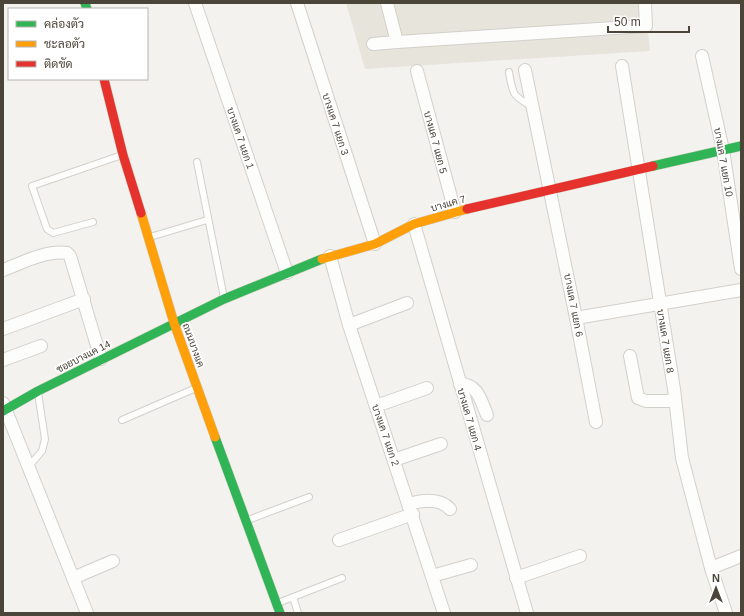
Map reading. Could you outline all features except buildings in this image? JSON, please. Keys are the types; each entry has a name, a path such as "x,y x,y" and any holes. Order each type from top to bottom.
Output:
{"street":[{"name":"บางแค 7 แยก 1","path":"195,3 287,273"},
{"name":"บางแค 7 แยก 3","path":"297,3 375,244"},
{"path":"387,3 397,42"},
{"path":"373,44 646,26 645,3"},
{"name":"บางแค 7 แยก 10","path":"702,56 723,150 741,269"},
{"name":"บางแค 7 แยก 8","path":"622,66 637,169 661,305 682,458 711,568 726,613"},
{"name":"บางแค 7 แยก 6","path":"525,70 596,422"},
{"name":"บางแค 7 แยก 5","path":"417,71 455,212"},
{"name":"ถนนบางแค","path":"104,80 124,155 174,322 280,613"},
{"name":"บางแค 7","path":"174,322 224,299 330,256 375,244 414,224 455,212 550,189 741,146"},
{"name":"บางแค 7 แยก 4","path":"414,224 527,613"},
{"path":"3,270 41,257 60,252 67,252 70,256 102,359"},
{"name":"บางแค 7 แยก 2","path":"330,256 349,325 411,509 444,613"},
{"path":"576,318 661,305 741,290"},
{"path":"3,329 84,299"},
{"path":"349,325 407,303"},
{"name":"ซอยบางแค 14","path":"4,408 174,322"},
{"path":"3,360 41,346"},
{"path":"630,356 638,398 646,401 675,401"},
{"path":"460,384 467,384 476,390 487,415"},
{"path":"376,406 427,388"},
{"path":"4,408 29,466 87,613"},
{"path":"394,460 441,444"},
{"path":"339,540 411,509 417,501 432,501 446,505 450,509"},
{"path":"516,578 580,556"},
{"path":"711,568 741,556"},
{"path":"73,578 113,561"},
{"path":"432,576 471,565"}],"lane":[{"path":"509,72 512,91 515,97 533,108"},
{"path":"93,222 53,233 47,229 32,186 124,155"},
{"path":"197,162 207,220 224,299"},
{"path":"148,237 207,220"},
{"path":"122,420 198,388"},
{"path":"29,466 42,451 45,439 38,391"},
{"path":"246,521 309,497"},
{"path":"276,603 342,578"},
{"path":"293,597 298,613"}],"shaded area":[{"path":"346,3 645,3 650,51 365,69"}],"traffic: fast":[{"path":"85,3 87,8"},
{"path":"653,166 741,146"},
{"path":"3,411 38,391 224,299 322,259"},
{"path":"215,437 280,613"}],"traffic: slow":[{"path":"322,259 375,244 414,224 467,209"},
{"path":"141,213 174,323 215,437"}],"traffic: jam":[{"path":"104,80 123,155 141,213"},
{"path":"467,209 653,166"}]}
